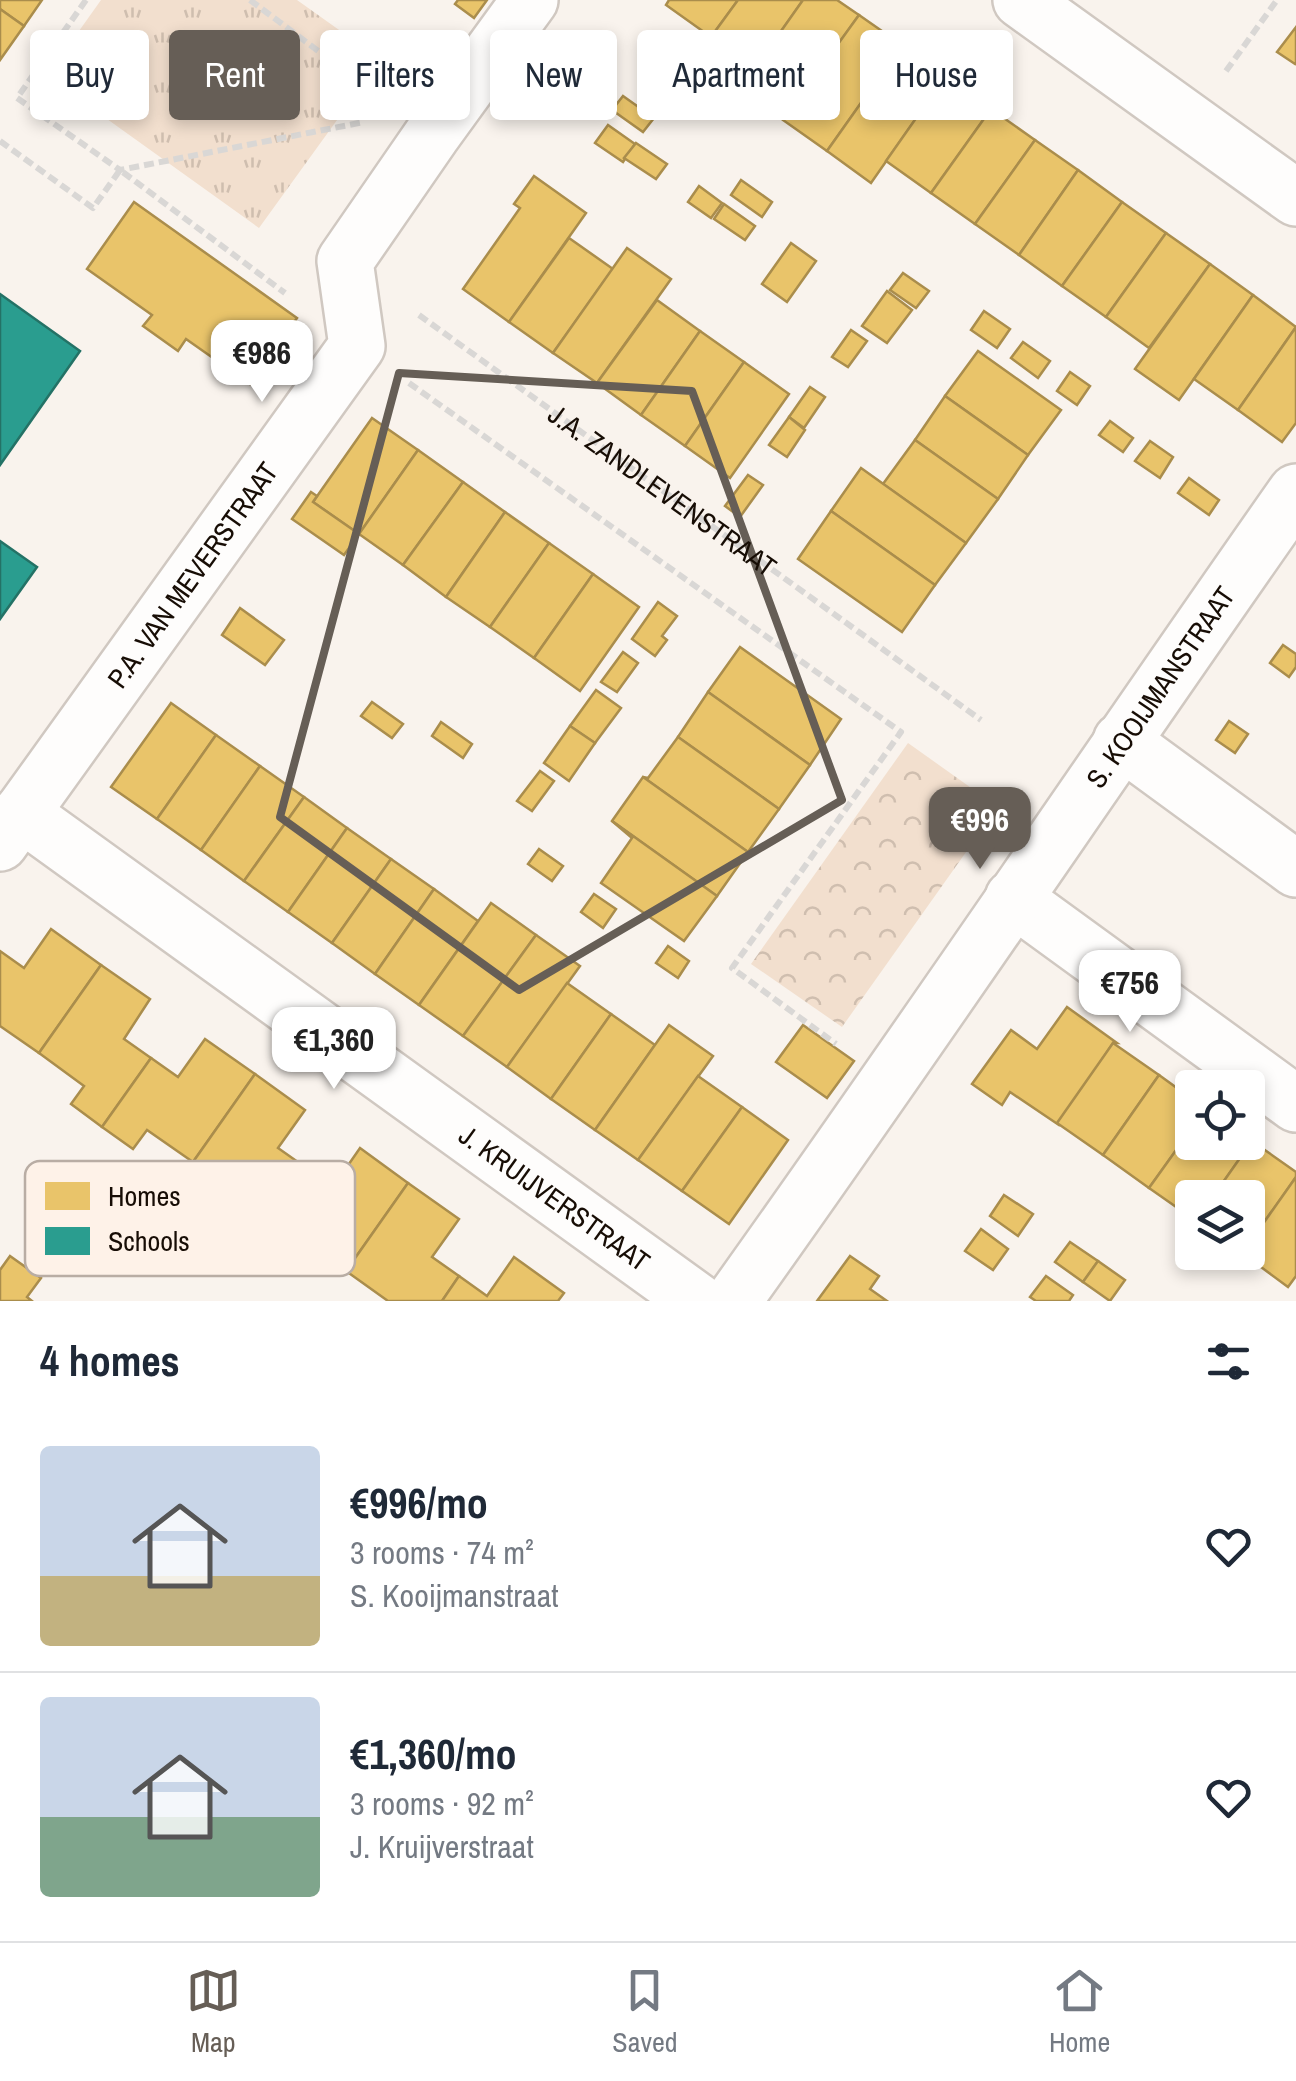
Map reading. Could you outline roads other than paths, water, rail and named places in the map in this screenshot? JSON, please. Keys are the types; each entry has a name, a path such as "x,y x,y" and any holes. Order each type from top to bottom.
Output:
{"street":[{"name":"P.A. VAN MEVERSTRAAT","path":"10,828 357,346 345,262 530,0"},
{"path":"1021,0 1296,198"},
{"name":"S. KOOIJMANSTRAAT","path":"733,1301 1296,492"},
{"path":"1120,741 1296,868"},
{"name":"J. KRUIJVERSTRAAT","path":"10,828 697,1301"},
{"path":"1013,898 1296,1104"}]}
